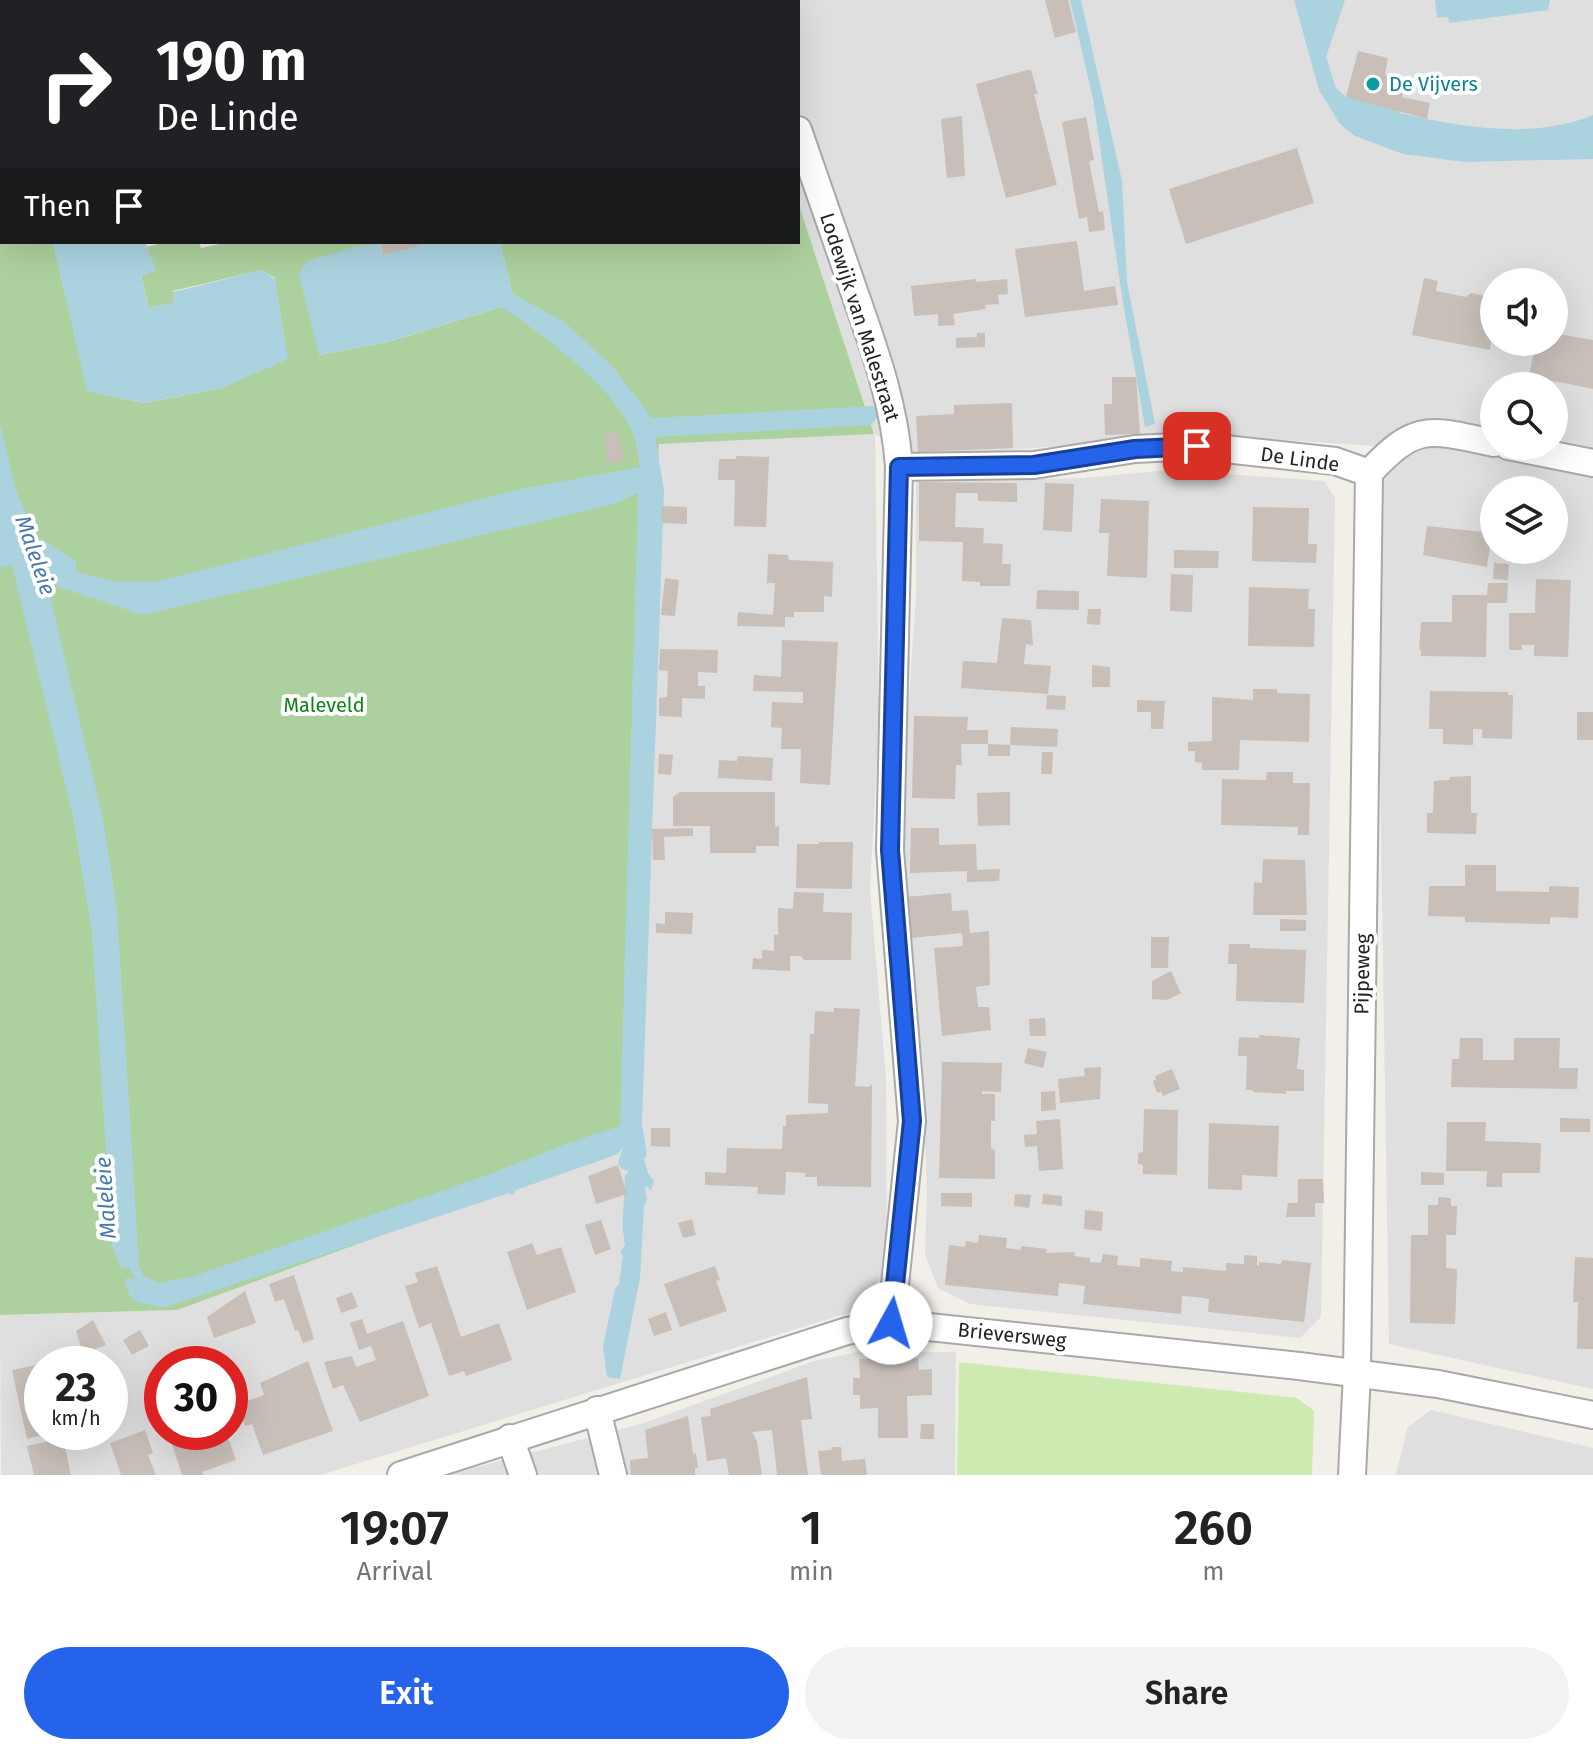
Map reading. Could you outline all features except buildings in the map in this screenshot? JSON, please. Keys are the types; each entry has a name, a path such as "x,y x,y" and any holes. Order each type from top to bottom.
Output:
{"street":[{"name":"Lodewijk van Malestraat","path":"800,136 894,414 899,467 890,850 912,1121 891,1323"},
{"path":"1369,473 1406,439 1431,432 1480,441"},
{"name":"De Linde","path":"899,467 1034,465 1135,449 1181,446 1335,461 1369,473"},
{"path":"1568,458 1593,463"},
{"name":"Pijpeweg","path":"1352,1475 1357,1373 1369,473"},
{"name":"Brieversweg","path":"401,1475 847,1331 891,1323 1357,1373 1438,1384 1593,1415"},
{"path":"597,1410 613,1475"},
{"path":"510,1438 523,1475"}],"shaded area":[{"path":"800,0 1593,0 1593,1389 1389,1344 1375,446 1191,434 919,458 875,434 879,719 870,889 886,1078 887,1265 861,1309 320,1475 1,1475 0,1315 177,1310 629,1145 659,443 874,433 800,208"},
{"path":"1168,470 1324,481 1335,498 1321,1317 1300,1338 970,1304 938,1288 925,1254 927,1192 922,1052 906,929 899,842 916,597 916,482 1083,478"},
{"path":"857,1352 956,1352 955,1475 447,1475 644,1423 814,1361"},
{"path":"1431,1410 1593,1448 1593,1475 1396,1475 1407,1428"}],"green space":[{"name":"Maleveld","path":"800,208 874,434 659,444 629,1145 177,1310 0,1315 0,244 53,244 88,391 144,403 222,388 275,278 262,270 173,291 175,303 149,308 141,276 156,270 146,247 159,244 200,244 201,248 220,244 378,244 319,355 388,342 501,307 512,293 500,244 800,244"},
{"path":"959,1362 1297,1398 1314,1411 1312,1475 957,1475"}],"water":[{"path":"1070,0 1081,0 1122,181 1127,282 1155,424 1145,427 1093,99"},
{"path":"1294,0 1345,0 1326,57 1336,88 1346,97 1399,109 1399,113 1497,129 1546,127 1593,115 1593,159 1464,162 1403,154 1355,136 1340,124 1319,90"},
{"path":"1435,0 1550,0 1548,10 1449,23 1448,17 1437,18"},
{"path":"53,244 146,244 156,270 141,276 149,308 174,303 173,292 262,270 275,279 288,359 222,388 144,403 87,391"},
{"path":"380,244 383,255 419,246 500,244 512,293 564,322 612,366 652,418 875,406 879,415 871,425 655,437 664,490 642,1123 647,1155 644,1159 654,1181 651,1191 647,1186 645,1189 647,1200 640,1278 620,1379 607,1377 603,1346 615,1289 619,1284 623,1255 620,1252 625,1245 625,1175 629,1172 618,1163 623,1147 618,1154 516,1190 513,1195 509,1193 163,1308 133,1299 125,1278 141,1280 144,1276 160,1283 194,1276 620,1126 638,493 614,504 143,615 59,587 35,565 50,596 103,819 117,910 139,1266 121,1268 112,1246 92,934 73,816 12,565 0,568 0,424 16,491 35,535 76,561 76,572 113,581 154,582 526,488 640,467 634,436 612,400 557,347 501,307 388,342 319,355 299,274 307,261 358,246"}],"waterway":[{"name":"Maleleie","path":"127,1255 145,1288"}],"place":[{"name":"De Vijvers","path":"1373,84"}],"route":[{"path":"891,1323 912,1121 890,850 899,467 1034,465 1135,449 1197,446"}]}
